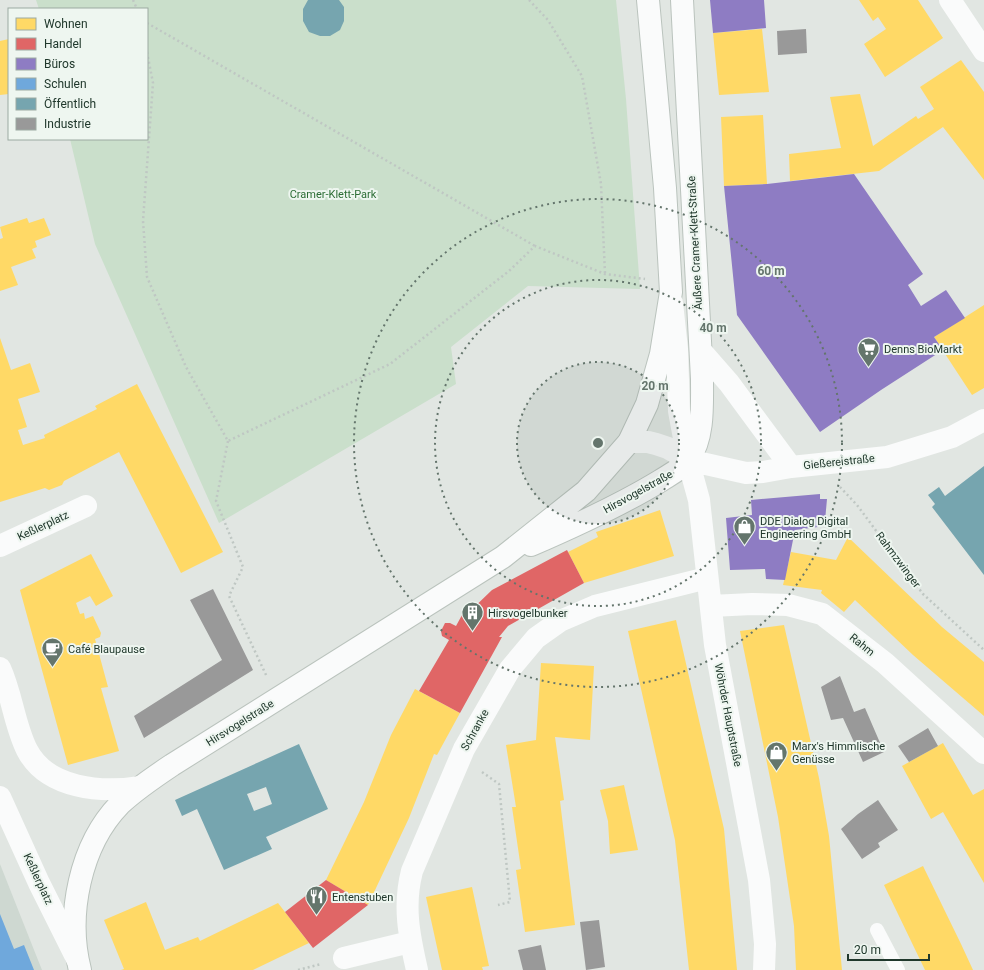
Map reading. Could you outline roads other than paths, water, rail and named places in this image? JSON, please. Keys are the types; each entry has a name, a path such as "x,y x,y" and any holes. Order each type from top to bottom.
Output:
{"street":[{"path":"648,0 663,167 670,287 677,348 679,411 688,460"},
{"name":"Äußere Cramer-Klett-Straße","path":"682,0 701,352 701,420 694,448 688,460"},
{"path":"950,0 984,51"},
{"path":"629,442 647,404 661,354 670,287"},
{"path":"701,352 728,383 791,467"},
{"name":"Gießereistraße","path":"688,460 746,473 888,457 952,437 984,420"},
{"name":"Hirsvogelstraße","path":"79,965 75,940 76,904 79,886 88,856 108,819 120,805 140,787 503,557 586,491 629,442 648,442 656,444 668,448 688,460 679,469 644,490 563,531 503,557"},
{"name":"Wöhrder Hauptstraße","path":"688,460 699,500 715,645 759,880 765,944 764,970"},
{"name":"Keßlerplatz","path":"0,546 86,506"},
{"name":"Schranke","path":"417,970 410,942 407,916 407,891 412,871 460,757 510,669 536,638 560,621 595,606 707,578"},
{"name":"Rahm","path":"711,606 752,604 788,605 822,614 885,664 984,753"},
{"path":"0,668 28,751 43,768 62,780 89,789 119,790 140,787"},
{"name":"Keßlerplatz","path":"0,797 39,883 79,965"},
{"path":"344,958 410,942"}],"lane":[{"path":"877,930 898,970"}],"place":[{"name":"Denns BioMarkt","path":"868,368"},
{"name":"DDE Dialog Digital Engineering GmbH","path":"745,546"},
{"name":"Hirsvogelbunker","path":"472,632"},
{"name":"Café Blaupause","path":"52,668"},
{"name":"Marx's Himmlische Genüsse","path":"776,772"},
{"name":"Entenstuben","path":"317,916"}],"park label":[{"name":"Cramer-Klett-Park","path":"333,194"}]}
